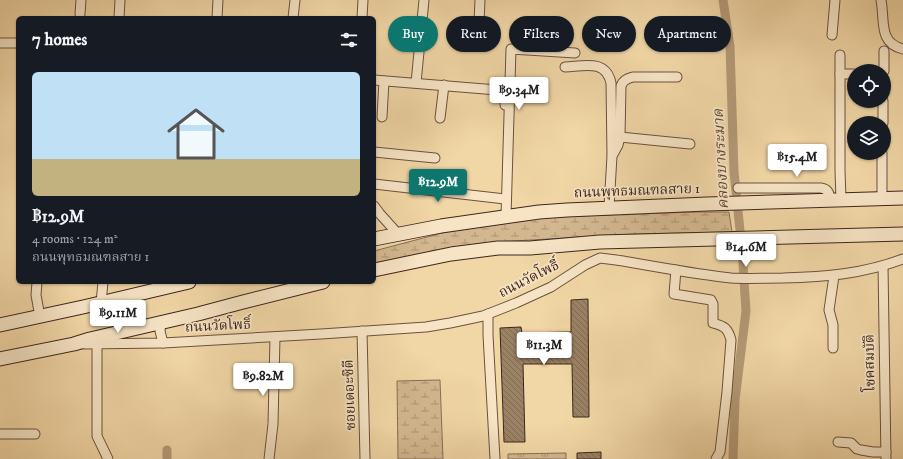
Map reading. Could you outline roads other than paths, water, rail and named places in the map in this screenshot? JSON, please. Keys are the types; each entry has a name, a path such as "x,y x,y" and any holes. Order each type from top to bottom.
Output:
{"main road":[{"name":"ถนนพุทธมณฑลสาย 1","path":"376,240 398,234 506,216 567,210 609,207 903,198"},
{"path":"376,270 451,254 498,248 530,248 600,242 903,234"},
{"path":"376,267 387,267"},
{"path":"0,325 181,284"},
{"path":"0,359 74,344 315,284"}],"street":[{"path":"80,14 81,0"},
{"path":"119,16 120,0"},
{"path":"217,16 218,0"},
{"path":"293,16 295,0"},
{"path":"362,16 363,0"},
{"path":"416,83 424,0"},
{"path":"479,16 480,0"},
{"path":"832,35 835,0"},
{"path":"881,0 886,38 896,47 903,49"},
{"path":"0,44 16,43"},
{"path":"506,216 505,199 510,49 575,53"},
{"path":"884,51 884,64"},
{"path":"836,201 840,170 840,56"},
{"path":"565,67 599,66 606,70 610,76 612,156 609,207"},
{"path":"840,74 847,74"},
{"path":"612,156 618,145 620,137 621,86 623,81 627,78 633,77 677,77"},
{"path":"376,80 497,90 502,92 504,96 505,114"},
{"path":"382,117 384,81"},
{"path":"440,118 444,85"},
{"path":"620,137 690,144"},
{"path":"376,152 435,158"},
{"path":"882,160 882,199"},
{"path":"376,184 505,199"},
{"path":"738,188 821,188 827,190 830,196 836,201"},
{"path":"376,209 398,234"},
{"path":"600,242 600,258 731,278 834,276 883,266 903,258"},
{"name":"ถนนวัดโพธิ์","path":"74,344 163,343 275,337 426,327 470,320 538,293 585,265 600,258"},
{"name":"โชคสมบัติ","path":"883,266 886,455"},
{"path":"676,270 674,294 711,300 713,304 713,323 722,325 729,333 730,354 727,392 720,452 716,459"},
{"path":"833,348 833,325 829,310 834,276"},
{"path":"36,284 36,295 40,317"},
{"path":"101,303 102,284"},
{"path":"488,314 495,459"},
{"path":"161,323 160,331 163,343"},
{"name":"ซอยเดอะซิตี","path":"362,331 365,459"},
{"path":"269,459 273,424 275,337"},
{"path":"97,344 97,436 108,459"},
{"path":"0,434 35,434"},
{"path":"838,442 851,444 857,449 886,455"}],"waterway":[{"name":"คลองบางระมาด","path":"723,0 730,46 734,172 742,250 746,311 735,400 733,459"},
{"path":"167,450 167,459"}]}
